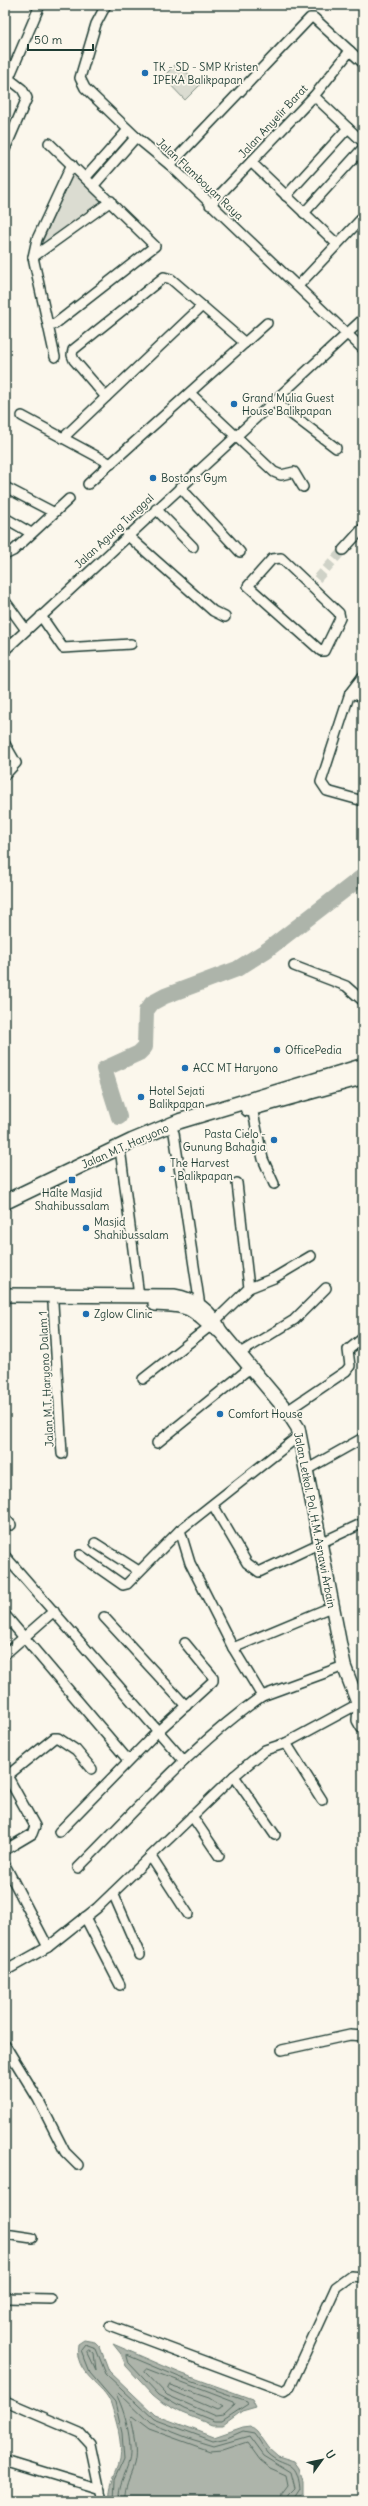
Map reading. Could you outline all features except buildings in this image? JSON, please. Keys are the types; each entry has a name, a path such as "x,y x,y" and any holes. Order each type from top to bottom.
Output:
{"main road":[{"name":"Jalan M.T. Haryono","path":"5,1212 125,1151 180,1121 363,1066"},
{"name":"Jalan M.T. Haryono","path":"5,1202 125,1151 174,1133 252,1108 363,1077"}],"street":[{"path":"5,149 27,98 22,89 6,83 40,5"},
{"name":"Jalan Flamboyan Raya","path":"106,5 95,29 80,78 85,88 128,130 170,165 363,349"},
{"path":"170,165 310,18 314,18 363,63"},
{"name":"Jalan Anyelir Barat","path":"210,204 314,96 350,51"},
{"path":"314,96 363,142"},
{"path":"286,196 348,128"},
{"path":"86,177 128,130"},
{"path":"94,185 136,137"},
{"path":"49,324 55,324 154,247 154,243 50,143"},
{"path":"304,213 363,148"},
{"path":"251,162 337,244"},
{"path":"54,357 49,324 33,256 37,239 72,164"},
{"path":"33,256 111,201"},
{"path":"298,286 363,217"},
{"path":"106,397 74,360 72,354 73,350 164,277 171,279 244,344"},
{"path":"63,438 202,306"},
{"name":"Jalan Agung Tunggal","path":"5,650 363,319"},
{"path":"88,484 267,323"},
{"path":"190,393 277,475 292,472 296,473 303,486"},
{"path":"274,402 336,448"},
{"path":"22,416 111,464"},
{"path":"5,487 53,512"},
{"path":"180,487 240,552"},
{"path":"5,555 13,551 53,512 69,499"},
{"path":"156,509 193,547"},
{"path":"5,518 31,533"},
{"path":"343,550 363,528"},
{"path":"128,535 213,611 224,617"},
{"path":"279,557 314,583 340,615 324,652 321,651 248,586 272,560 279,557"},
{"path":"5,601 26,630"},
{"path":"41,616 63,648 131,644"},
{"path":"363,676 350,692 321,782 327,791 363,801"},
{"path":"350,692 363,697"},
{"path":"5,744 16,763 5,775"},
{"path":"294,966 346,986 363,1001"},
{"path":"252,1108 263,1159 274,1184"},
{"path":"174,1133 200,1306"},
{"path":"125,1151 139,1300"},
{"path":"237,1183 246,1290"},
{"path":"143,1379 215,1326 246,1290 274,1278 311,1256"},
{"path":"240,1353 294,1320 326,1288"},
{"name":"Jalan Letkol. Pol. H.M. Asnawi Arbain","path":"5,1295 139,1300 172,1305 190,1310 215,1326"},
{"name":"Jalan Letkol. Pol. H.M. Asnawi Arbain","path":"5,1303 53,1303 186,1297 200,1306 215,1326 240,1353 287,1411 300,1434 321,1541 331,1607 344,1666 361,1707 359,1720 363,1727"},
{"name":"Jalan M.T. Haryono Dalam 1","path":"53,1303 62,1454"},
{"path":"287,1411 346,1371 350,1366 348,1350 363,1338"},
{"path":"157,1443 251,1367"},
{"path":"80,1555 123,1585 127,1584 180,1530 300,1434"},
{"path":"306,1470 363,1438"},
{"path":"213,1505 241,1554 252,1568 259,1572 321,1541 363,1523"},
{"path":"5,1518 12,1525"},
{"path":"180,1530 190,1563 233,1648 262,1696"},
{"path":"95,1543 139,1571"},
{"path":"5,1556 184,1762"},
{"path":"233,1648 331,1607"},
{"path":"5,1654 54,1611"},
{"path":"5,1615 9,1626 25,1637 128,1760"},
{"path":"104,1617 186,1706"},
{"path":"59,1832 128,1760 214,1679 185,1643"},
{"path":"78,1868 184,1762 238,1713 262,1696 344,1666"},
{"path":"5,1971 48,1948 85,1917 113,1893 234,1776 265,1750 286,1743 361,1707"},
{"path":"5,1850 32,1834 35,1826 6,1774 54,1738 58,1738 76,1750 92,1770"},
{"path":"286,1743 322,1800"},
{"path":"234,1776 275,1835"},
{"path":"192,1816 219,1856"},
{"path":"150,1857 188,1914"},
{"path":"5,1865 48,1948"},
{"path":"113,1893 140,1956"},
{"path":"85,1917 120,1985"},
{"path":"282,2050 350,2035 363,2036"},
{"path":"5,2045 38,2099 65,2152 78,2165"},
{"path":"5,2234 32,2238"},
{"path":"110,2326 284,2391 290,2387 336,2287 351,2276 363,2277"},
{"path":"5,2298 51,2299"},
{"path":"5,2401 86,2438 90,2444 102,2501"},
{"path":"5,2460 100,2489"}],"shaded area":[{"path":"177,63 200,85 185,100 163,77"},
{"path":"73,173 104,201 39,249"}],"water":[{"path":"84,2340 95,2342 100,2347 109,2371 155,2415 214,2437 243,2427 251,2426 257,2431 269,2448 278,2456 294,2461 299,2468 303,2481 303,2494 292,2501 110,2501 111,2484 120,2460 120,2439 115,2417 108,2397 90,2378 80,2364 78,2344"},
{"path":"113,2344 180,2373 252,2399 256,2407 242,2411 223,2425 212,2425 182,2413 163,2403 153,2395 126,2366 121,2354"}],"waterway":[{"path":"119,1117 104,1069 139,1053 145,1047 146,1011 152,1003 165,996 237,969 267,950 363,876"}],"tunnel":[{"path":"317,579 343,550"}],"place":[{"name":"TK - SD - SMP Kristen IPEKA Balikpapan","path":"145,73"},
{"name":"Grand Mulia Guest House Balikpapan","path":"234,404"},
{"name":"Bostons Gym","path":"153,478"},
{"name":"OfficePedia","path":"277,1050"},
{"name":"ACC MT Haryono","path":"185,1068"},
{"name":"Hotel Sejati Balikpapan","path":"141,1097"},
{"name":"Pasta Cielo - Gunung Bahagia","path":"274,1140"},
{"name":"The Harvest - Balikpapan","path":"162,1169"},
{"name":"Halte Masjid Shahibussalam","path":"72,1180"},
{"name":"Masjid Shahibussalam","path":"86,1228"},
{"name":"Zglow Clinic","path":"86,1314"},
{"name":"Comfort House","path":"220,1414"}]}
